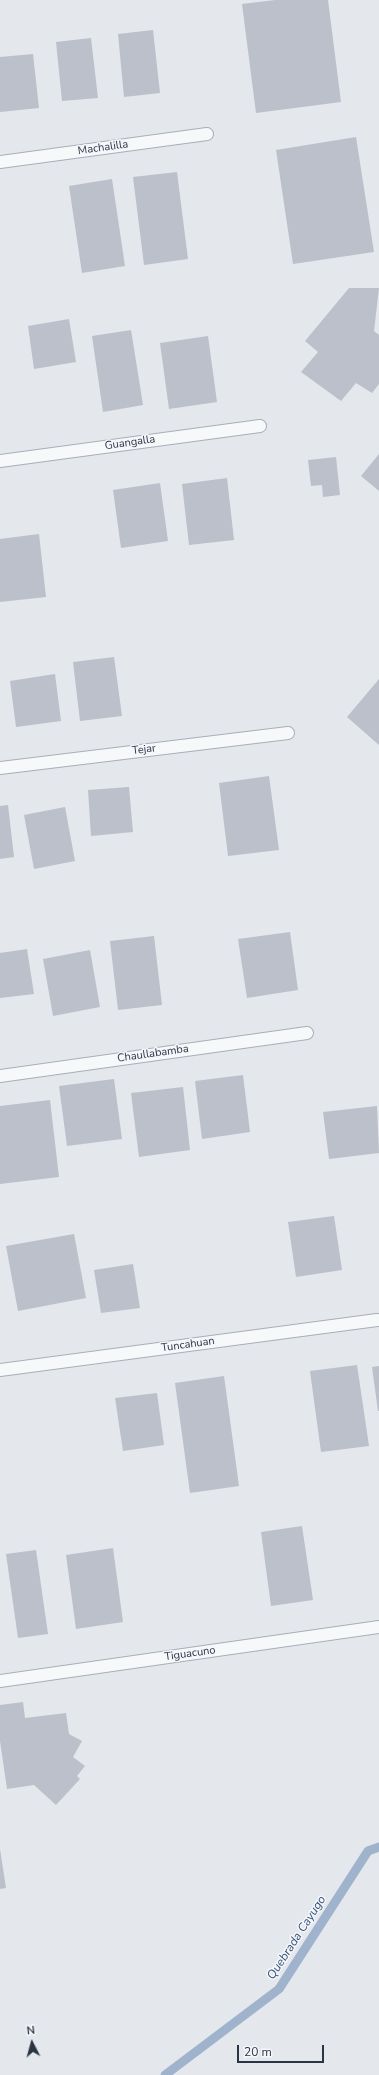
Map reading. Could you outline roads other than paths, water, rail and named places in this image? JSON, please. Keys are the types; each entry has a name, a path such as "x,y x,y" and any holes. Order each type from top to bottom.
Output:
{"lane":[{"name":"Machalilla","path":"0,162 207,134"},
{"name":"Guangalla","path":"0,461 260,426"},
{"name":"Tejar","path":"0,768 288,733"},
{"name":"Chaullabamba","path":"0,1076 307,1033"},
{"name":"Tuncahuan","path":"0,1370 377,1320"},
{"name":"Tiguacuno","path":"0,1681 379,1627"}],"waterway":[{"name":"Quebrada Cayugo","path":"165,2075 279,1989 368,1851 379,1847"}]}
